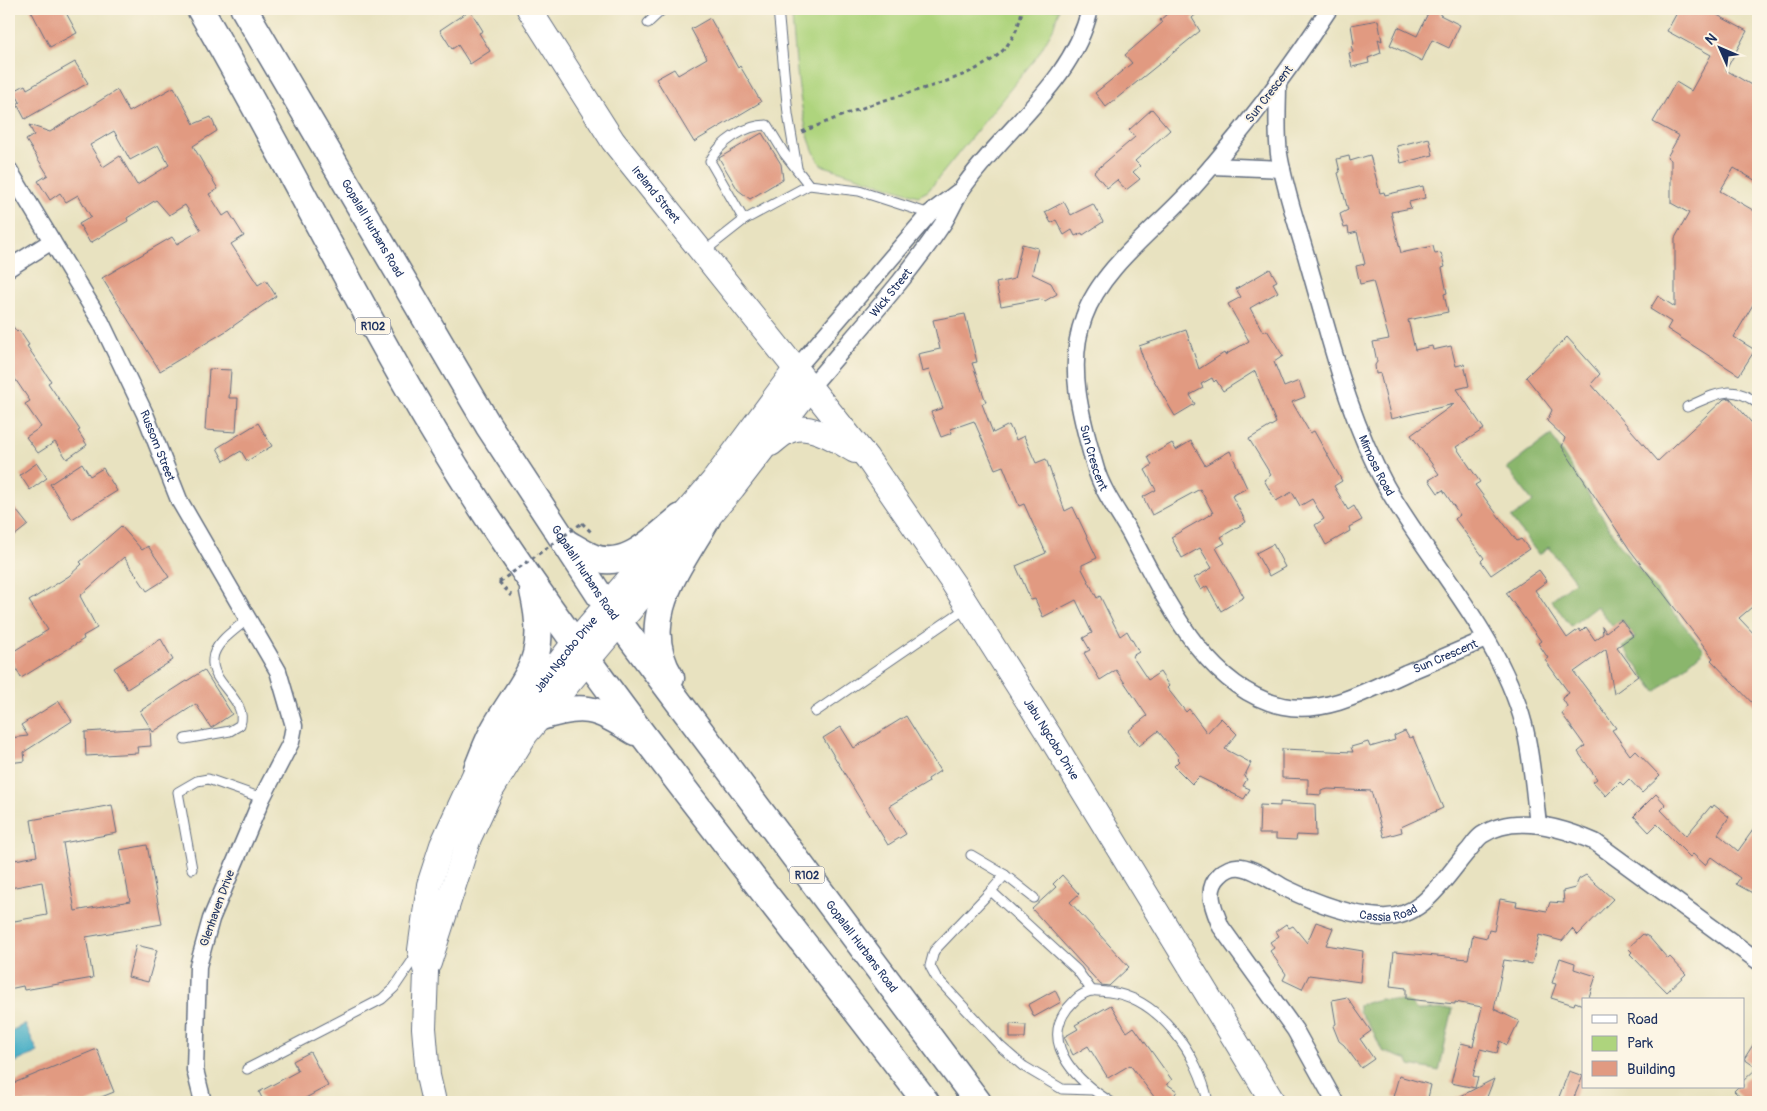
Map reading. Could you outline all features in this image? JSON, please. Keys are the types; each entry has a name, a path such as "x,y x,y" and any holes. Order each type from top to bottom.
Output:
{"main road":[{"name":"R102","path":"200,9 348,281 438,438 499,536 581,653 644,737 926,1102"},
{"name":"Gopalall Hurbans Road","path":"244,9 488,425 564,542 613,614 978,1102"},
{"name":"Ireland Street","path":"529,9 613,141 795,370"},
{"name":"Jabu Ngcobo Drive","path":"426,972 420,950 429,884 442,845 477,769 581,653 613,614 681,517 713,481 795,370 867,458 968,607 1052,738 1273,1102"},
{"name":"Jabu Ngcobo Drive","path":"613,614 707,519 810,388"},
{"path":"756,457 787,431 798,429 823,432 867,458"},
{"path":"564,542 594,558 621,559 637,552 681,517"},
{"path":"707,519 663,595 657,617 661,662 718,754"},
{"path":"477,769 495,728 522,688 537,656 540,634 530,578"},
{"name":"Jabu Ngcobo Drive","path":"434,1102 428,1076 424,1028 426,972 469,838 491,791 581,653"},
{"path":"538,718 577,708 593,710 607,715 644,737"}],"street":[{"name":"Wick Street","path":"810,388 906,274 944,222 962,189 1072,56 1086,27 1090,9"},
{"name":"Sun Crescent","path":"1329,9 1278,82 1212,166 1101,285 1083,318 1076,354 1077,389 1095,469 1165,598 1202,653 1227,676 1251,694 1282,706 1296,708 1330,704 1351,697 1486,639"},
{"name":"Mimosa Road","path":"1278,82 1277,130 1282,169 1342,380 1364,439 1385,484 1486,639 1503,670 1524,724 1529,748 1538,824"},
{"path":"1212,166 1282,169"},
{"name":"Russom Street","path":"9,170 101,322 145,414 179,500 278,671 294,726"},
{"name":"Wick Street","path":"795,370 929,214 962,189"},
{"path":"9,268 52,241"},
{"name":"Glenhaven Drive","path":"203,1102 195,1070 198,966 211,919 262,798 291,742 294,726"},
{"name":"Cassia Road","path":"1335,1102 1295,1030 1222,927 1213,908 1211,892 1216,879 1225,869 1240,867 1298,894 1334,907 1380,917 1404,914 1420,905 1436,892 1482,836 1497,828 1538,824 1565,829 1595,842 1758,961"}],"lane":[{"path":"648,23 663,9"},
{"path":"778,9 797,170"},
{"path":"744,220 710,161 717,148 755,125 767,125 809,185"},
{"path":"702,253 744,220 809,185 859,191 929,214 944,222"},
{"path":"1687,407 1727,391 1742,394 1758,404"},
{"path":"816,712 968,607"},
{"path":"185,739 230,731 240,725 243,718 241,709 216,672 213,659 218,647 249,618"},
{"path":"192,869 178,792 197,781 208,779 262,798"},
{"path":"970,855 1006,875 1034,898"},
{"path":"1006,875 934,951 930,966 936,977 1001,1047 1023,1066 1062,1089 1092,1090"},
{"path":"991,892 1077,970 1092,991"},
{"path":"247,1068 382,999 394,988 420,950"},
{"path":"1111,1102 1092,1090 1072,1069 1057,1042 1059,1020 1078,996 1092,991 1114,993 1138,1000 1158,1016 1176,1035 1192,1059 1208,1102"}],"path":[{"path":"792,136 874,104 928,87 989,62 999,54 1014,34 1022,9"},
{"path":"499,582 582,523"}],"green space":[{"path":"791,9 1059,9 1053,29 1038,55 928,191 918,196 821,165 813,151 807,133 799,90"},
{"path":"1551,435 1622,548 1704,650 1656,692 1623,647 1635,637 1621,619 1612,626 1597,606 1571,626 1551,600 1575,581 1549,547 1539,555 1511,518 1533,502 1507,468"},
{"path":"1380,999 1409,1002 1417,1010 1453,1009 1439,1071 1410,1065 1408,1060 1382,1051 1374,1033 1359,1011 1359,1005"}],"water":[{"path":"25,1024 38,1052 9,1065 9,1032"}],"building":[{"path":"30,9 64,9 77,33 50,47"},
{"path":"1163,9 1202,9 1192,18 1200,31 1106,107 1095,93 1132,63 1125,55 1162,23 1160,20 1167,14"},
{"path":"1430,9 1440,9 1440,15 1460,25 1449,48 1432,40 1422,61 1390,45 1398,27 1417,36"},
{"path":"1679,9 1706,9 1747,31 1726,70 1758,89 1758,182 1734,168 1720,191 1758,213 1758,296 1734,337 1755,350 1739,375 1667,329 1671,322 1650,309 1658,296 1675,307 1675,238 1689,213 1671,203 1671,160 1667,157 1679,136 1653,122 1676,82 1691,91 1711,55 1667,31"},
{"path":"470,10 483,31 479,33 490,51 470,64 458,45 452,49 440,30"},
{"path":"710,18 738,68 740,66 761,102 694,142 656,79 674,69 678,75 707,58 691,29"},
{"path":"1378,20 1382,41 1378,39 1381,53 1368,58 1369,63 1352,67 1349,53 1353,52 1351,45 1354,44 1351,25"},
{"path":"75,62 88,83 25,119 17,104 20,102 14,91 25,85 27,89"},
{"path":"174,87 194,124 211,117 217,131 193,146 218,189 209,194 223,216 229,212 244,236 231,244 258,285 266,280 276,296 226,331 160,371 102,278 172,237 177,244 201,230 185,205 169,215 156,200 127,218 128,221 90,243 79,224 91,217 78,195 66,202 60,193 50,200 38,181 48,175 26,140 34,135 29,125 50,132 117,90 129,112","holes":["114,131 130,160 158,145 169,165 137,185 120,156 103,167 90,145"]},
{"path":"1152,109 1170,130 1135,161 1140,166 1133,172 1140,179 1126,190 1117,180 1107,188 1094,172 1135,137 1129,130"},
{"path":"762,133 781,164 783,179 750,199 738,190 719,158"},
{"path":"1429,138 1433,155 1401,163 1397,146"},
{"path":"1370,155 1380,193 1384,192 1385,195 1423,186 1425,198 1409,202 1411,208 1391,212 1401,253 1433,246 1435,254 1441,253 1445,267 1442,268 1447,293 1444,294 1448,312 1408,320 1415,350 1432,346 1433,350 1451,346 1456,366 1464,364 1469,386 1457,389 1484,429 1456,447 1480,482 1475,485 1517,541 1521,539 1529,549 1491,575 1481,561 1484,558 1455,519 1460,515 1443,490 1438,493 1429,480 1439,474 1411,435 1454,404 1391,419 1380,373 1376,374 1375,365 1377,362 1373,342 1389,339 1373,281 1360,284 1356,266 1365,264 1357,232 1349,234 1348,227 1344,228 1340,214 1348,210 1338,173 1340,172 1337,159 1349,156 1350,161"},
{"path":"1064,202 1071,215 1093,204 1103,222 1083,235 1082,233 1075,236 1072,230 1064,235 1056,220 1051,223 1045,212"},
{"path":"1022,244 1038,248 1032,274 1051,283 1057,294 1045,301 1039,299 1001,306 996,283 1014,279"},
{"path":"1270,269 1277,281 1273,283 1278,292 1250,308 1263,332 1267,330 1283,356 1274,362 1284,387 1299,381 1305,397 1292,402 1310,433 1314,431 1342,481 1334,486 1348,510 1354,506 1362,520 1349,527 1350,531 1326,545 1315,525 1324,519 1312,499 1300,506 1292,492 1276,501 1264,480 1271,475 1249,439 1276,423 1255,371 1223,391 1216,380 1214,382 1212,378 1201,384 1203,388 1190,395 1195,404 1175,416 1146,367 1139,346 1186,330 1199,369 1224,353 1225,355 1249,341 1228,304 1241,297 1236,289"},
{"path":"965,314 977,362 972,363 986,402 982,404 993,433 1009,425 1016,440 1024,436 1036,463 1046,459 1065,511 1073,507 1097,558 1082,565 1082,569 1097,598 1100,596 1120,636 1127,631 1139,652 1132,656 1148,680 1160,672 1169,686 1167,688 1186,712 1189,709 1207,733 1221,718 1237,734 1225,749 1251,763 1244,777 1247,779 1243,786 1250,789 1244,799 1199,777 1192,784 1174,766 1179,761 1177,759 1179,757 1158,731 1139,746 1128,731 1147,716 1116,670 1100,680 1084,653 1090,650 1083,638 1092,633 1076,600 1043,617 1035,599 1031,600 1016,566 1046,553 1024,504 1019,506 1003,466 995,469 974,421 951,429 952,433 941,437 931,412 943,408 929,370 922,372 918,354 940,349 933,320"},
{"path":"9,321 17,332 19,330 29,345 27,346 51,381 48,383 80,430 78,431 87,445 67,459 55,442 38,453 26,437 41,427 25,404 30,401 9,370"},
{"path":"1567,337 1600,374 1591,384 1658,461 1724,399 1730,398 1758,430 1758,602 1739,618 1758,638 1758,709 1711,660 1713,658 1630,550 1562,447 1565,438 1547,421 1552,410 1526,377"},
{"path":"209,369 231,370 229,398 238,398 236,432 205,430"},
{"path":"258,423 272,446 247,461 241,451 224,461 217,448"},
{"path":"1191,441 1205,465 1230,451 1247,488 1232,496 1246,522 1221,537 1225,543 1216,548 1244,597 1221,611 1207,586 1201,590 1194,578 1212,568 1200,548 1182,558 1171,537 1213,513 1200,489 1152,515 1143,497 1156,490 1145,470 1152,465 1148,457 1172,443 1176,450"},
{"path":"37,463 47,478 30,490 20,475"},
{"path":"82,463 90,476 103,468 117,491 72,519 50,484"},
{"path":"9,501 28,525 9,540"},
{"path":"121,526 142,550 148,546 169,577 147,591 124,557 80,596 97,628 83,636 84,639 21,678 9,654 48,630 29,601 69,576 82,564 80,562"},
{"path":"1273,544 1285,567 1269,576 1256,553"},
{"path":"1539,570 1547,581 1535,590 1567,638 1579,629 1581,632 1586,627 1595,640 1603,634 1602,626 1606,632 1621,620 1633,636 1617,647 1638,676 1614,694 1606,649 1574,672 1616,728 1612,730 1630,755 1635,750 1660,776 1642,793 1629,779 1623,785 1620,782 1606,796 1593,782 1597,779 1578,752 1585,746 1562,714 1567,706 1562,698 1569,693 1545,660 1548,658 1538,643 1541,641 1506,593"},
{"path":"161,639 173,660 127,689 114,668"},
{"path":"204,670 232,714 211,728 196,704 153,732 140,711"},
{"path":"59,701 72,721 24,752 25,761 9,763 9,738 28,736 21,725"},
{"path":"906,716 940,771 928,779 929,782 889,806 906,834 888,845 823,738 841,727 854,748"},
{"path":"150,728 151,746 137,747 138,753 86,756 85,732"},
{"path":"1405,731 1409,738 1413,737 1443,808 1401,827 1402,832 1384,837 1371,791 1328,789 1321,791 1321,795 1308,794 1308,779 1282,778 1282,749 1353,752 1351,747 1368,742 1370,747 1395,740 1394,736"},
{"path":"1656,794 1666,805 1661,810 1686,836 1711,806 1712,808 1714,805 1729,817 1718,834 1738,851 1758,823 1758,896 1736,884 1740,878 1711,857 1705,865 1693,854 1690,857 1657,824 1649,832 1634,816"},
{"path":"1280,802 1315,804 1316,836 1297,835 1296,840 1276,839 1276,834 1259,834 1260,805 1280,806"},
{"path":"112,805 117,833 63,843 75,911 130,901 120,850 147,845 162,924 86,937 93,978 24,990 23,986 9,989 9,922 47,915 42,882 10,888 9,861 37,856 31,820"},
{"path":"1062,875 1079,894 1070,902 1129,967 1109,986 1101,985 1032,909 1056,887 1053,884"},
{"path":"1586,875 1613,899 1578,935 1572,929 1562,941 1539,935 1532,964 1504,960 1494,1009 1519,1021 1507,1045 1500,1041 1497,1053 1480,1049 1473,1076 1478,1077 1475,1088 1451,1083 1461,1043 1473,1046 1482,1007 1455,1002 1455,1004 1406,999 1406,988 1390,986 1394,952 1468,959 1473,935 1487,938 1489,930 1494,931 1500,899 1517,902 1516,906 1547,911 1550,902 1564,903 1563,891 1575,888 1579,879"},
{"path":"1316,922 1333,928 1326,945 1363,951 1360,982 1309,975 1302,989 1283,980 1286,974 1270,951 1274,948 1270,942 1279,936 1276,931 1286,924 1289,928 1293,926 1307,943"},
{"path":"1643,934 1649,937 1668,959 1670,957 1686,974 1667,992 1630,954 1632,952 1628,948"},
{"path":"136,945 157,950 148,982 128,977"},
{"path":"1560,958 1575,963 1574,969 1596,976 1589,998 1582,998 1582,1005 1575,1002 1574,1005 1551,998 1556,984 1552,983"},
{"path":"1055,990 1061,1002 1034,1017 1028,1005"},
{"path":"1347,997 1371,1031 1360,1039 1374,1059 1361,1068 1339,1041 1333,1026 1336,1024 1332,1000"},
{"path":"1111,1005 1127,1032 1134,1027 1172,1080 1167,1084 1177,1091 1170,1102 1158,1102 1130,1065 1108,1078 1088,1046 1073,1055 1064,1037 1078,1029 1075,1025"},
{"path":"1010,1024 1026,1025 1025,1038 1010,1038"},
{"path":"1758,1037 1758,1097 1753,1102 1746,1102 1734,1091 1737,1088 1744,1088 1744,1080 1757,1068 1744,1059"},
{"path":"97,1049 114,1092 89,1102 9,1102 9,1085"},
{"path":"310,1052 328,1086 298,1102 264,1102 259,1092 298,1071 293,1061"},
{"path":"1569,1071 1582,1076 1572,1102 1557,1102"},
{"path":"1399,1076 1431,1085 1427,1102 1412,1102 1393,1097"},
{"path":"1494,1079 1485,1102 1449,1102"}]}
